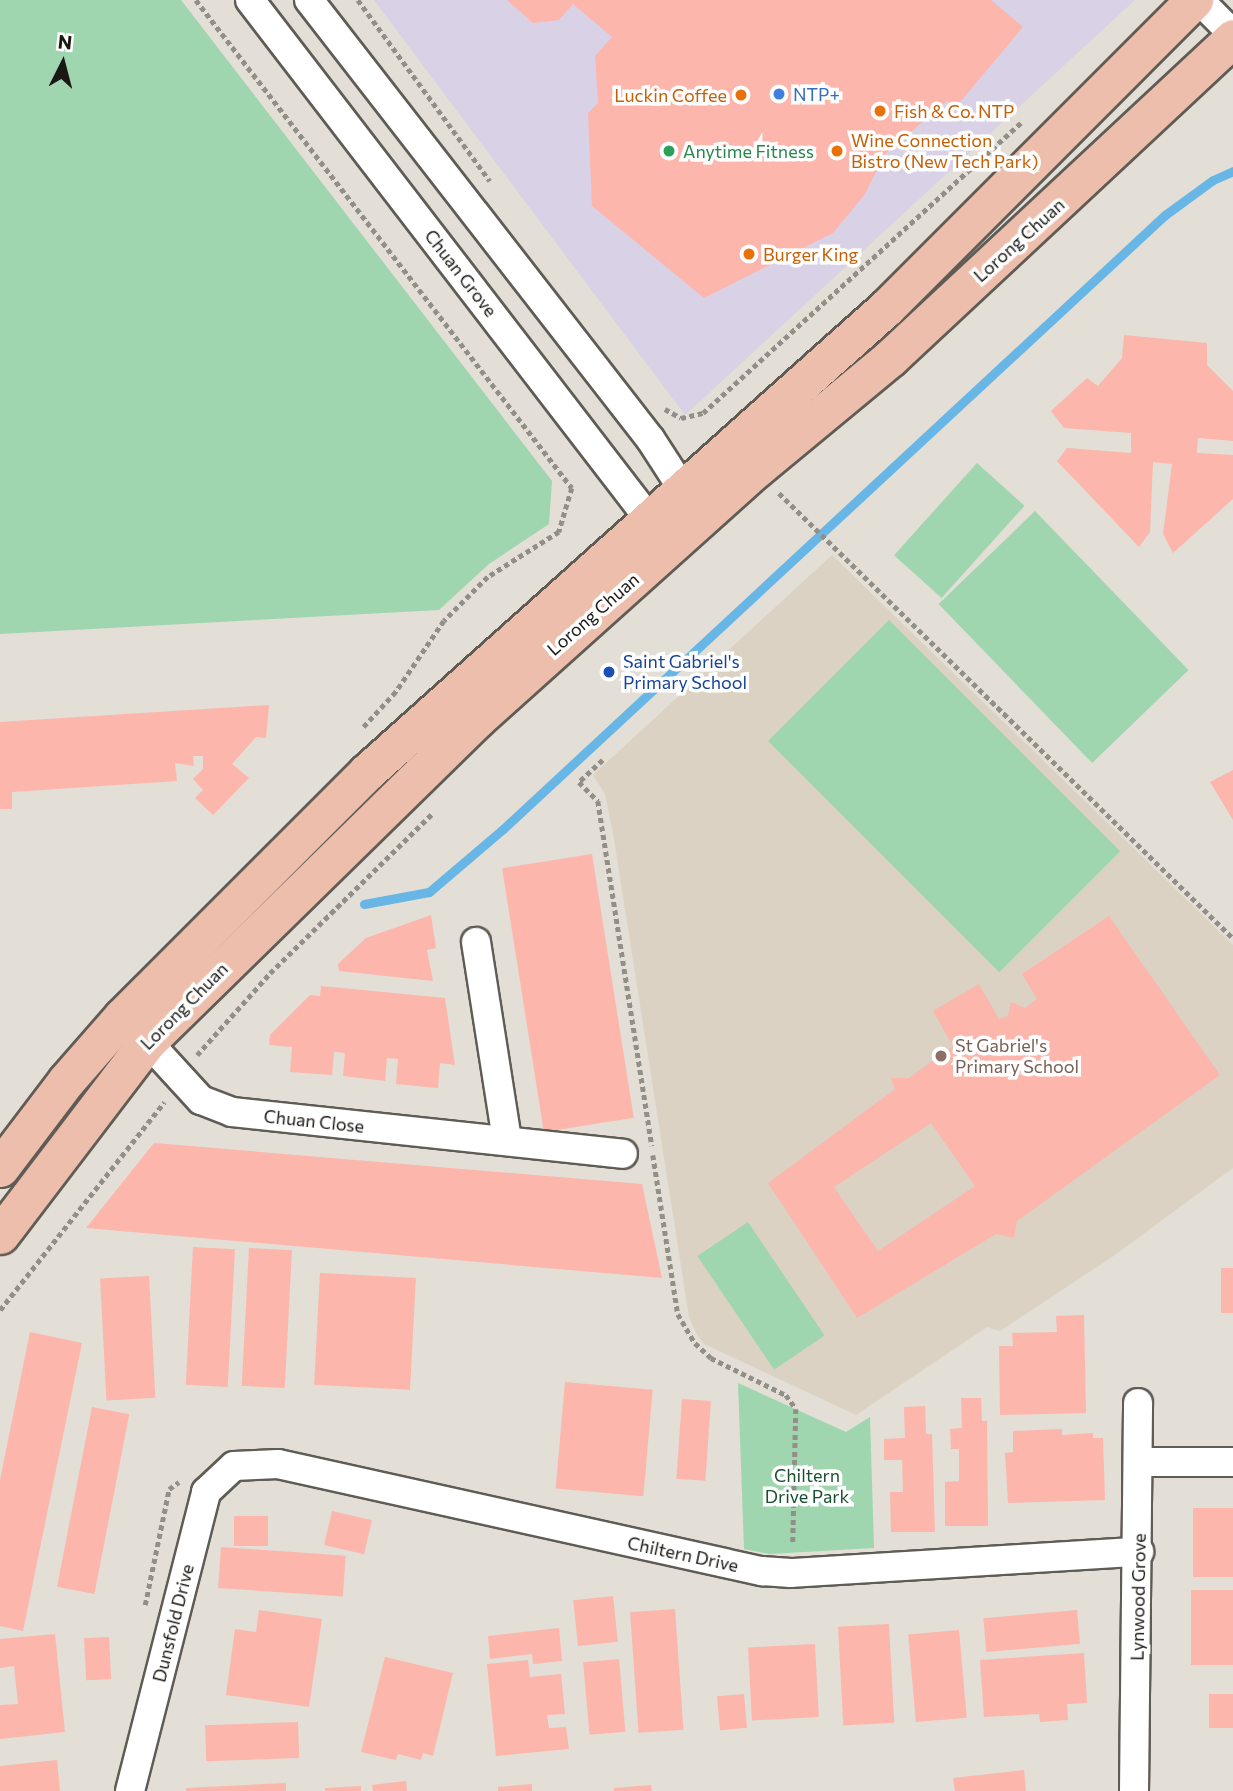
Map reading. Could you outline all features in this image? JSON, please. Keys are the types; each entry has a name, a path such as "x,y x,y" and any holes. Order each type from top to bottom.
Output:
{"main road":[{"name":"Lorong Chuan","path":"694,505 886,308 1197,0"},
{"name":"Lorong Chuan","path":"0,1168 66,1081 123,1016 367,772 1000,257 1233,36"},
{"name":"Lorong Chuan","path":"0,1235 148,1041 395,803 661,534"}],"street":[{"name":"Chuan Grove","path":"250,0 661,534"},
{"path":"309,0 650,440 694,505"},
{"path":"1197,0 1233,36"},
{"path":"367,772 395,803"},
{"path":"337,802 364,831"},
{"path":"476,942 507,1141"},
{"name":"Chuan Close","path":"123,1016 201,1100 232,1112 623,1154"},
{"name":"Lynwood Grove","path":"1134,1791 1139,1552 1138,1403"},
{"path":"1139,1462 1233,1462"},
{"name":"Chiltern Drive","path":"234,1466 278,1464 762,1571 791,1573 1139,1552"},
{"name":"Dunsfold Drive","path":"130,1791 206,1492 234,1466"}],"path":[{"path":"196,0 572,488 559,531 488,577 444,621 396,692 360,731"},
{"path":"358,0 493,185"},
{"path":"659,406 681,418 703,413 1025,119"},
{"path":"795,510 831,549 1233,938"},
{"path":"603,760 579,782 598,801 678,1314 695,1343 711,1358 786,1395 796,1409 791,1573"},
{"path":"0,1310 180,1077 270,973 442,802"}],"shaded area":[{"path":"374,0 1135,0 685,415"},
{"name":"St Gabriel's Primary School","path":"832,555 1233,945 1233,1168 1112,1257 1000,1331 987,1327 856,1415 704,1344 689,1317 613,833 605,794 593,775"}],"green space":[{"path":"0,0 181,0 552,481 549,524 489,564 439,610 0,634"},
{"path":"977,463 1025,506 942,598 894,555"},
{"path":"1035,511 1189,670 1092,763 939,604"},
{"path":"889,620 1120,851 999,972 768,741"},
{"path":"748,1222 825,1336 774,1370 697,1256"},
{"name":"Chiltern Drive Park","path":"738,1383 846,1432 870,1417 874,1548 769,1554 744,1549"}],"building":[{"path":"507,0 991,0 1023,27 955,108 947,101 885,154 865,194 833,233 704,298 592,206 588,113 598,103 595,56 612,37 573,4 559,20 533,23"},
{"path":"1124,335 1207,343 1207,365 1233,391 1233,441 1198,438 1197,453 1233,455 1233,499 1173,553 1163,534 1172,464 1153,462 1150,532 1139,547 1057,461 1067,448 1131,453 1131,433 1064,428 1051,411 1087,378 1098,386 1122,358"},
{"path":"269,705 266,738 256,737 232,764 249,778 213,815 195,798 203,790 193,779 203,769 203,756 193,756 194,766 175,763 177,781 12,792 12,809 0,809 0,722"},
{"path":"1233,770 1233,820 1210,782"},
{"path":"592,854 634,1118 544,1132 502,868"},
{"path":"431,915 436,948 427,950 433,981 339,971 338,964 366,938"},
{"path":"1109,916 1220,1075 1017,1221 1014,1238 996,1234 857,1318 768,1183 895,1089 891,1078 909,1078 953,1046 933,1011 979,984 999,1019 1008,1016 1011,1002 1025,1008 1037,999 1022,974","holes":["931,1123 975,1186 878,1251 834,1187"]},
{"path":"321,986 445,998 455,1065 440,1063 438,1088 396,1084 398,1059 387,1058 385,1081 343,1076 345,1053 334,1052 332,1075 290,1072 292,1047 269,1045 270,1035 310,995 320,996"},
{"path":"154,1143 642,1184 662,1278 86,1228"},
{"path":"193,1247 235,1249 228,1387 186,1385"},
{"path":"249,1248 292,1250 285,1388 242,1386"},
{"path":"1221,1268 1233,1268 1233,1313 1221,1313"},
{"path":"320,1273 416,1278 410,1390 314,1385"},
{"path":"149,1276 155,1398 106,1400 100,1279"},
{"path":"1084,1315 1086,1413 1000,1415 999,1346 1013,1346 1012,1333 1057,1332 1056,1316"},
{"path":"30,1332 82,1343 23,1631 0,1626 0,1480"},
{"path":"565,1382 653,1390 643,1496 556,1489"},
{"path":"961,1398 981,1398 982,1421 987,1421 988,1526 945,1526 945,1482 959,1481 959,1449 951,1449 950,1429 962,1428"},
{"path":"682,1399 711,1401 705,1481 676,1479"},
{"path":"925,1406 926,1434 932,1434 935,1532 891,1532 890,1492 903,1492 902,1460 884,1460 884,1439 905,1438 904,1407"},
{"path":"92,1407 129,1414 94,1594 57,1587"},
{"path":"1062,1429 1062,1435 1093,1433 1093,1438 1103,1438 1105,1500 1008,1503 1005,1453 1013,1452 1013,1431"},
{"path":"1193,1508 1233,1508 1233,1577 1193,1577"},
{"path":"332,1511 372,1520 364,1554 324,1545"},
{"path":"234,1516 268,1516 268,1546 234,1546"},
{"path":"221,1547 346,1556 343,1597 218,1588"},
{"path":"1191,1590 1233,1590 1233,1665 1191,1665"},
{"path":"613,1596 618,1642 578,1646 573,1600"},
{"path":"675,1609 683,1730 639,1733 630,1612"},
{"path":"259,1610 322,1619 309,1707 226,1695 235,1629 256,1632"},
{"path":"1077,1610 1080,1644 986,1652 983,1618"},
{"path":"889,1624 894,1723 843,1726 838,1627"},
{"path":"559,1628 562,1661 533,1664 532,1654 490,1659 488,1636"},
{"path":"959,1630 967,1718 916,1722 908,1634"},
{"path":"55,1634 65,1732 0,1739 0,1705 18,1704 14,1666 0,1668 0,1639"},
{"path":"109,1637 111,1679 86,1680 84,1638"},
{"path":"815,1644 819,1717 752,1720 748,1648"},
{"path":"1084,1653 1087,1703 1067,1704 1068,1720 1040,1722 1039,1714 984,1717 980,1660"},
{"path":"385,1657 453,1673 433,1756 423,1753 421,1760 398,1754 396,1760 361,1752"},
{"path":"619,1659 625,1732 589,1735 583,1662"},
{"path":"528,1660 530,1677 561,1674 565,1714 547,1715 549,1728 566,1727 569,1749 496,1756 487,1664"},
{"path":"744,1694 747,1728 720,1730 717,1696"},
{"path":"1209,1694 1233,1694 1233,1728 1209,1728"},
{"path":"298,1722 299,1758 206,1761 205,1725"},
{"path":"57,1760 60,1791 0,1791 0,1766"},
{"path":"1024,1770 1026,1791 955,1791 953,1778"},
{"path":"406,1781 407,1791 373,1791 372,1785"},
{"path":"286,1783 286,1791 186,1791 186,1788"},
{"path":"532,1784 532,1791 498,1791 498,1787"},
{"path":"651,1785 652,1791 614,1791 614,1788"},
{"path":"361,1786 361,1791 325,1791 325,1788"}],"waterway":[{"path":"364,904 429,892 503,829 1165,215 1213,180 1233,171"}],"place":[{"name":"NTP+","path":"779,94"},
{"name":"Luckin Coffee","path":"741,95"},
{"name":"Fish & Co. NTP","path":"880,111"},
{"name":"Anytime Fitness","path":"669,151"},
{"name":"Wine Connection Bistro (New Tech Park)","path":"837,151"},
{"name":"Burger King","path":"749,254"},
{"name":"Saint Gabriel's Primary School","path":"609,672"},
{"name":"St Gabriel's Primary School","path":"941,1056"}]}
